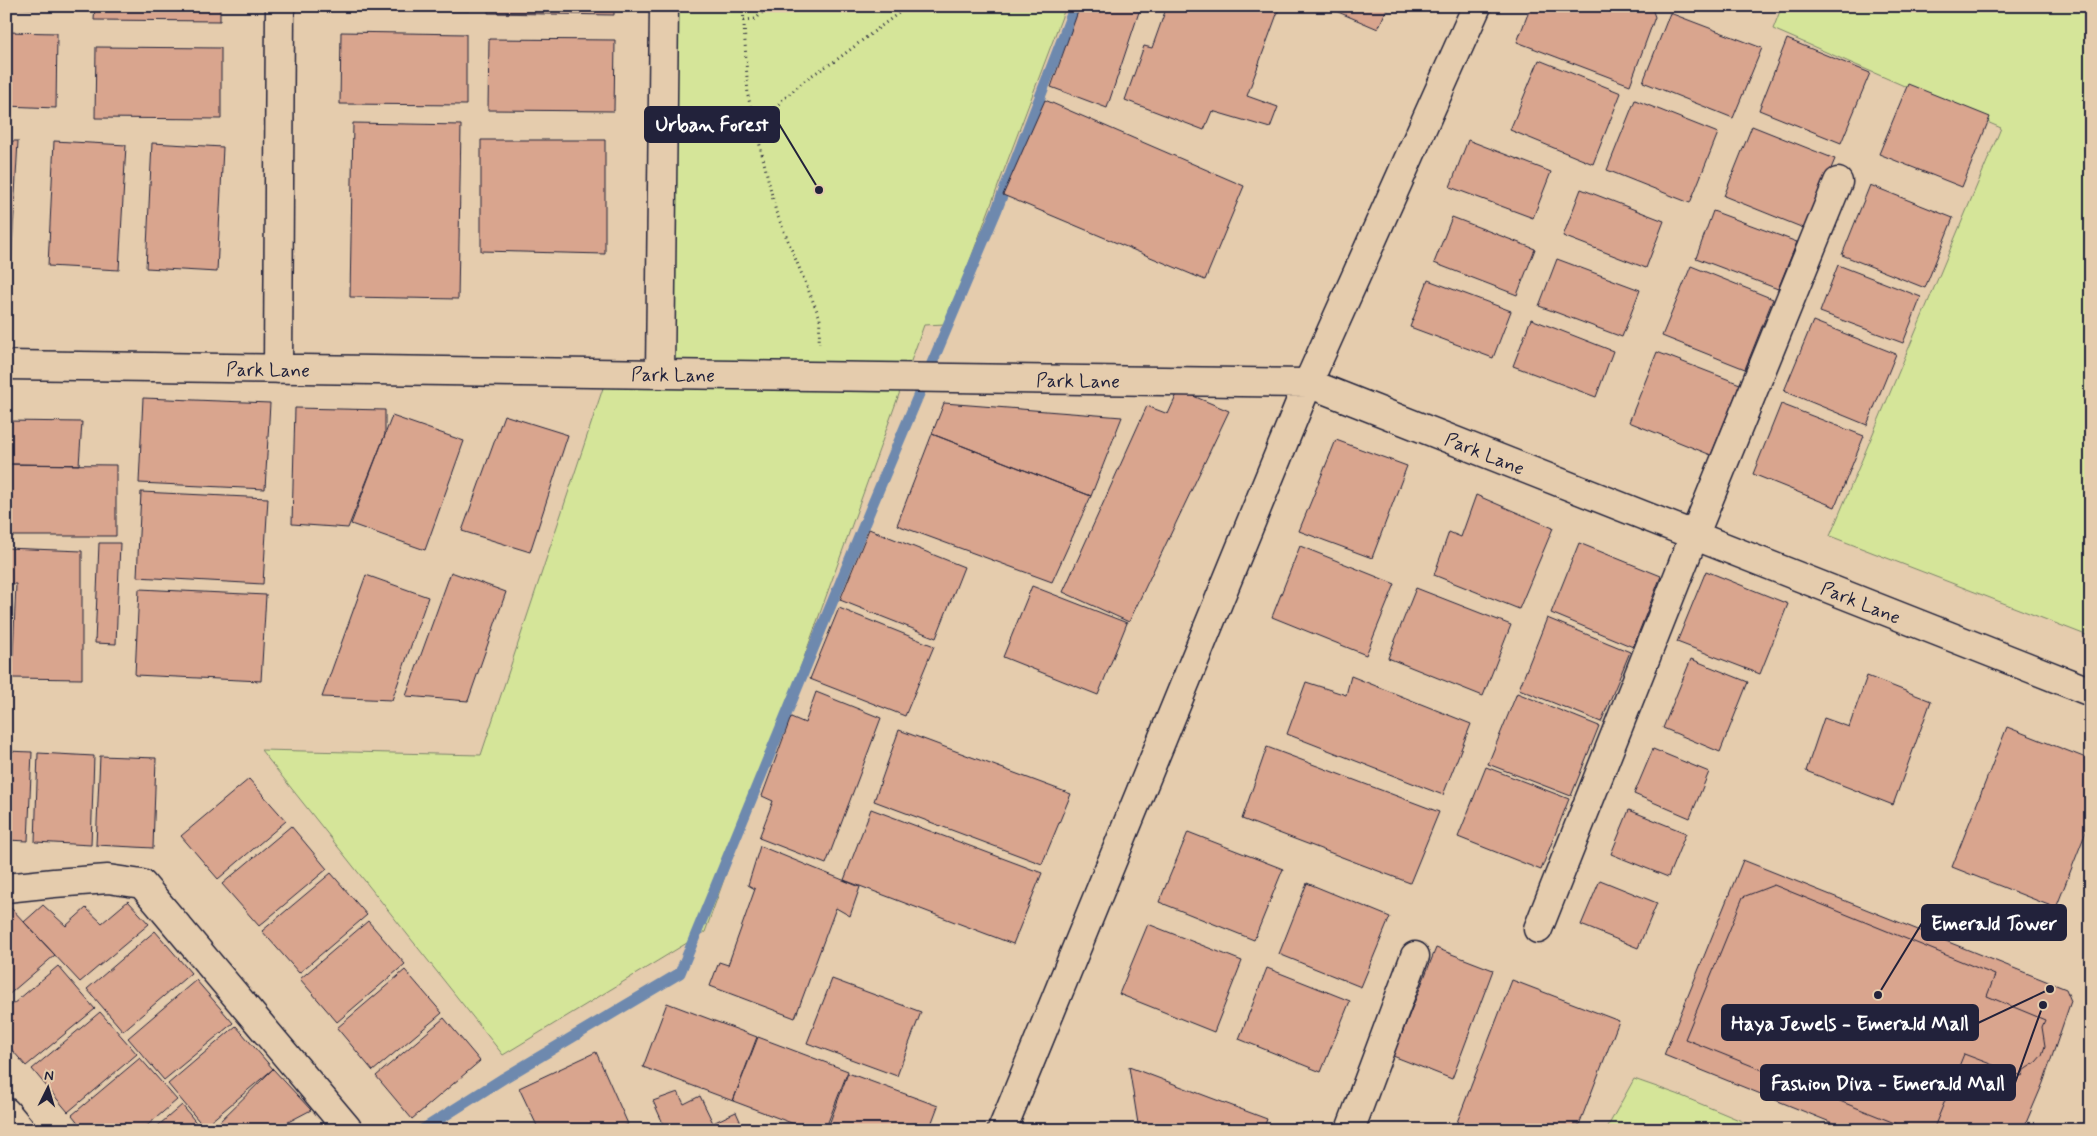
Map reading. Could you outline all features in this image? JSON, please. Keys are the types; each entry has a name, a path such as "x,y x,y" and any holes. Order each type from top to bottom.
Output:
{"street":[{"path":"278,369 280,6"},
{"path":"660,374 664,6"},
{"path":"1002,1130 1308,384 1477,6"},
{"path":"1538,929 1694,536 1838,182"},
{"name":"Park Lane","path":"6,365 1308,384 2091,692"},
{"path":"6,888 108,879 142,884 347,1128 344,1130"},
{"path":"1350,1130 1415,956"},
{"path":"6,1112 21,1130"}],"path":[{"path":"743,6 748,96 776,212 820,318 817,377"},
{"path":"744,20 756,19 768,6"},
{"path":"757,132 780,102 809,76 835,61 908,6"}],"green space":[{"path":"664,6 1066,6 946,324 924,325 705,932 503,1055 261,750 481,755 608,373 660,374"},
{"path":"1782,6 2091,6 2091,637 1830,536 2001,128 1773,29"},
{"path":"1634,1079 1677,1094 1763,1130 1606,1130"}],"building":[{"path":"59,6 59,10 6,7"},
{"path":"95,6 220,6 220,21 94,20"},
{"path":"344,6 469,6 469,11 344,10"},
{"path":"488,6 614,6 614,15 488,13"},
{"path":"1080,6 1141,6 1107,108 1051,87"},
{"path":"1167,6 1280,6 1247,96 1278,107 1270,128 1212,111 1204,130 1125,100 1144,46 1152,48"},
{"path":"1324,6 1388,6 1378,29"},
{"path":"1531,6 1651,6 1655,17 1630,85 1517,42"},
{"path":"1670,13 1762,48 1733,118 1643,82"},
{"path":"6,32 57,33 56,108 6,106"},
{"path":"341,32 466,34 466,105 340,104"},
{"path":"489,39 615,40 614,111 488,110"},
{"path":"1787,39 1870,73 1841,143 1759,110"},
{"path":"96,47 221,48 221,119 95,118"},
{"path":"1539,60 1621,93 1593,164 1510,130"},
{"path":"1908,84 1990,117 1962,187 1879,154"},
{"path":"1045,100 1244,186 1205,280 1003,195"},
{"path":"1635,100 1718,133 1690,203 1607,170"},
{"path":"353,123 461,125 458,299 350,297"},
{"path":"1752,126 1835,159 1806,229 1724,196"},
{"path":"481,140 605,140 605,254 481,251"},
{"path":"1468,140 1551,172 1533,218 1450,187"},
{"path":"6,141 18,141 11,266 6,266"},
{"path":"54,141 126,145 119,270 48,266"},
{"path":"152,143 223,147 217,272 146,268"},
{"path":"1870,185 1953,218 1925,288 1842,255"},
{"path":"1581,189 1664,221 1646,268 1563,236"},
{"path":"1713,211 1797,242 1778,289 1696,258"},
{"path":"1452,217 1535,249 1517,295 1434,263"},
{"path":"1557,259 1640,290 1622,337 1539,306"},
{"path":"1838,265 1921,297 1903,343 1820,312"},
{"path":"1691,266 1773,299 1745,369 1662,336"},
{"path":"1428,280 1511,311 1493,358 1410,327"},
{"path":"1531,319 1613,351 1596,397 1513,366"},
{"path":"1813,321 1896,354 1867,425 1784,391"},
{"path":"1657,352 1740,384 1711,455 1629,422"},
{"path":"1179,390 1229,411 1129,622 1063,592 1147,406 1168,414"},
{"path":"143,398 270,403 265,489 139,483"},
{"path":"944,403 1122,417 1091,496 932,434"},
{"path":"1781,404 1864,436 1835,507 1753,474"},
{"path":"295,408 385,410 385,435 348,528 292,524"},
{"path":"504,415 568,435 530,552 462,531"},
{"path":"392,416 464,441 425,550 351,524"},
{"path":"6,421 82,422 79,465 6,464"},
{"path":"932,434 1091,496 1052,582 897,525"},
{"path":"1336,440 1407,466 1372,558 1299,531"},
{"path":"6,464 116,465 116,536 6,536"},
{"path":"141,492 268,498 263,584 137,577"},
{"path":"1476,495 1553,528 1519,609 1434,575 1449,532 1461,537"},
{"path":"869,529 964,567 936,638 840,600"},
{"path":"99,543 120,543 116,644 95,643"},
{"path":"1579,543 1661,576 1633,647 1551,613"},
{"path":"1300,546 1395,584 1366,655 1272,617"},
{"path":"6,548 82,551 82,679 12,678 16,584 6,584"},
{"path":"1706,571 1788,604 1760,674 1677,642"},
{"path":"451,572 506,592 468,701 406,696"},
{"path":"366,575 428,597 392,700 322,697"},
{"path":"1032,586 1127,623 1098,695 1003,657"},
{"path":"1416,588 1511,625 1483,696 1388,658"},
{"path":"139,589 266,595 261,681 135,675"},
{"path":"839,608 934,646 905,716 810,679"},
{"path":"1547,618 1630,652 1601,722 1519,689"},
{"path":"1691,659 1748,682 1720,752 1663,728"},
{"path":"1351,676 1471,724 1443,795 1287,734 1306,682 1346,695"},
{"path":"1867,676 1931,701 1893,805 1806,771 1824,718 1849,727"},
{"path":"816,692 881,718 826,864 759,838 773,801 762,796 791,717 805,723"},
{"path":"1517,693 1599,726 1571,796 1488,764"},
{"path":"2007,727 2091,760 2091,819 2056,908 1952,867"},
{"path":"899,730 1071,794 1042,864 874,801"},
{"path":"1267,747 1439,812 1410,883 1242,819"},
{"path":"1653,749 1709,772 1690,818 1634,794"},
{"path":"6,751 32,752 28,841 6,840"},
{"path":"38,753 94,756 91,845 35,842"},
{"path":"100,756 156,758 153,848 96,845"},
{"path":"1486,767 1569,799 1541,870 1458,837"},
{"path":"249,779 286,821 218,879 181,836"},
{"path":"871,809 1042,873 1013,944 844,880"},
{"path":"1629,810 1686,833 1668,877 1611,854"},
{"path":"291,826 327,869 259,926 222,884"},
{"path":"1188,832 1283,869 1254,940 1159,902"},
{"path":"760,846 860,887 850,916 836,908 795,1018 710,986 719,962 728,965 755,889 748,885"},
{"path":"1743,860 2066,989 2071,1001 2043,1083 2023,1130 1850,1130 1664,1055"},
{"path":"331,873 367,915 299,973 262,931"},
{"path":"1600,880 1657,903 1638,948 1581,925"},
{"path":"1307,883 1390,917 1361,987 1279,954"},
{"path":"1774,885 1995,975 1987,996 2045,1020 2042,1027 2045,1046 2042,1055 2036,1062 2024,1070 2022,1076 1964,1054 1933,1130 1912,1130 1685,1039 1743,897"},
{"path":"128,901 149,924 80,982 24,922 43,905 66,926 86,908 102,923"},
{"path":"11,908 55,955 6,997 6,912"},
{"path":"368,921 405,964 337,1022 300,979"},
{"path":"1148,924 1242,961 1214,1032 1119,994"},
{"path":"155,931 191,973 123,1031 87,989"},
{"path":"1436,948 1493,970 1452,1079 1393,1056"},
{"path":"58,966 95,1009 26,1066 6,1043 6,1010"},
{"path":"1267,968 1350,1001 1321,1072 1239,1039"},
{"path":"405,970 442,1013 373,1071 337,1028"},
{"path":"832,979 921,1012 897,1076 807,1043"},
{"path":"196,980 233,1023 164,1080 128,1038"},
{"path":"1512,980 1619,1021 1577,1130 1454,1130"},
{"path":"667,1003 757,1037 733,1101 643,1067"},
{"path":"100,1012 137,1054 68,1112 32,1069"},
{"path":"444,1018 480,1061 412,1119 376,1076"},
{"path":"236,1026 273,1069 204,1127 168,1084"},
{"path":"758,1037 848,1071 825,1130 810,1130 733,1101"},
{"path":"596,1052 628,1124 617,1130 539,1130 519,1088"},
{"path":"140,1058 177,1100 142,1130 84,1130 72,1115"},
{"path":"1129,1067 1267,1119 1263,1130 1139,1130"},
{"path":"273,1069 311,1110 273,1130 211,1130"},
{"path":"848,1073 938,1106 929,1130 827,1130"},
{"path":"678,1092 684,1104 700,1096 713,1123 736,1112 744,1130 666,1130 653,1101"},
{"path":"182,1105 202,1130 153,1130"}],"waterway":[{"path":"422,1130 504,1078 680,973 873,503 997,209 1075,6"}],"place":[{"name":"Urban Forest","path":"819,190"},
{"name":"Haya Jewels - Emerald Mall","path":"2050,989"},
{"name":"Emerald Tower","path":"1878,995"},
{"name":"Fashion Diva - Emerald Mall","path":"2043,1005"}]}
